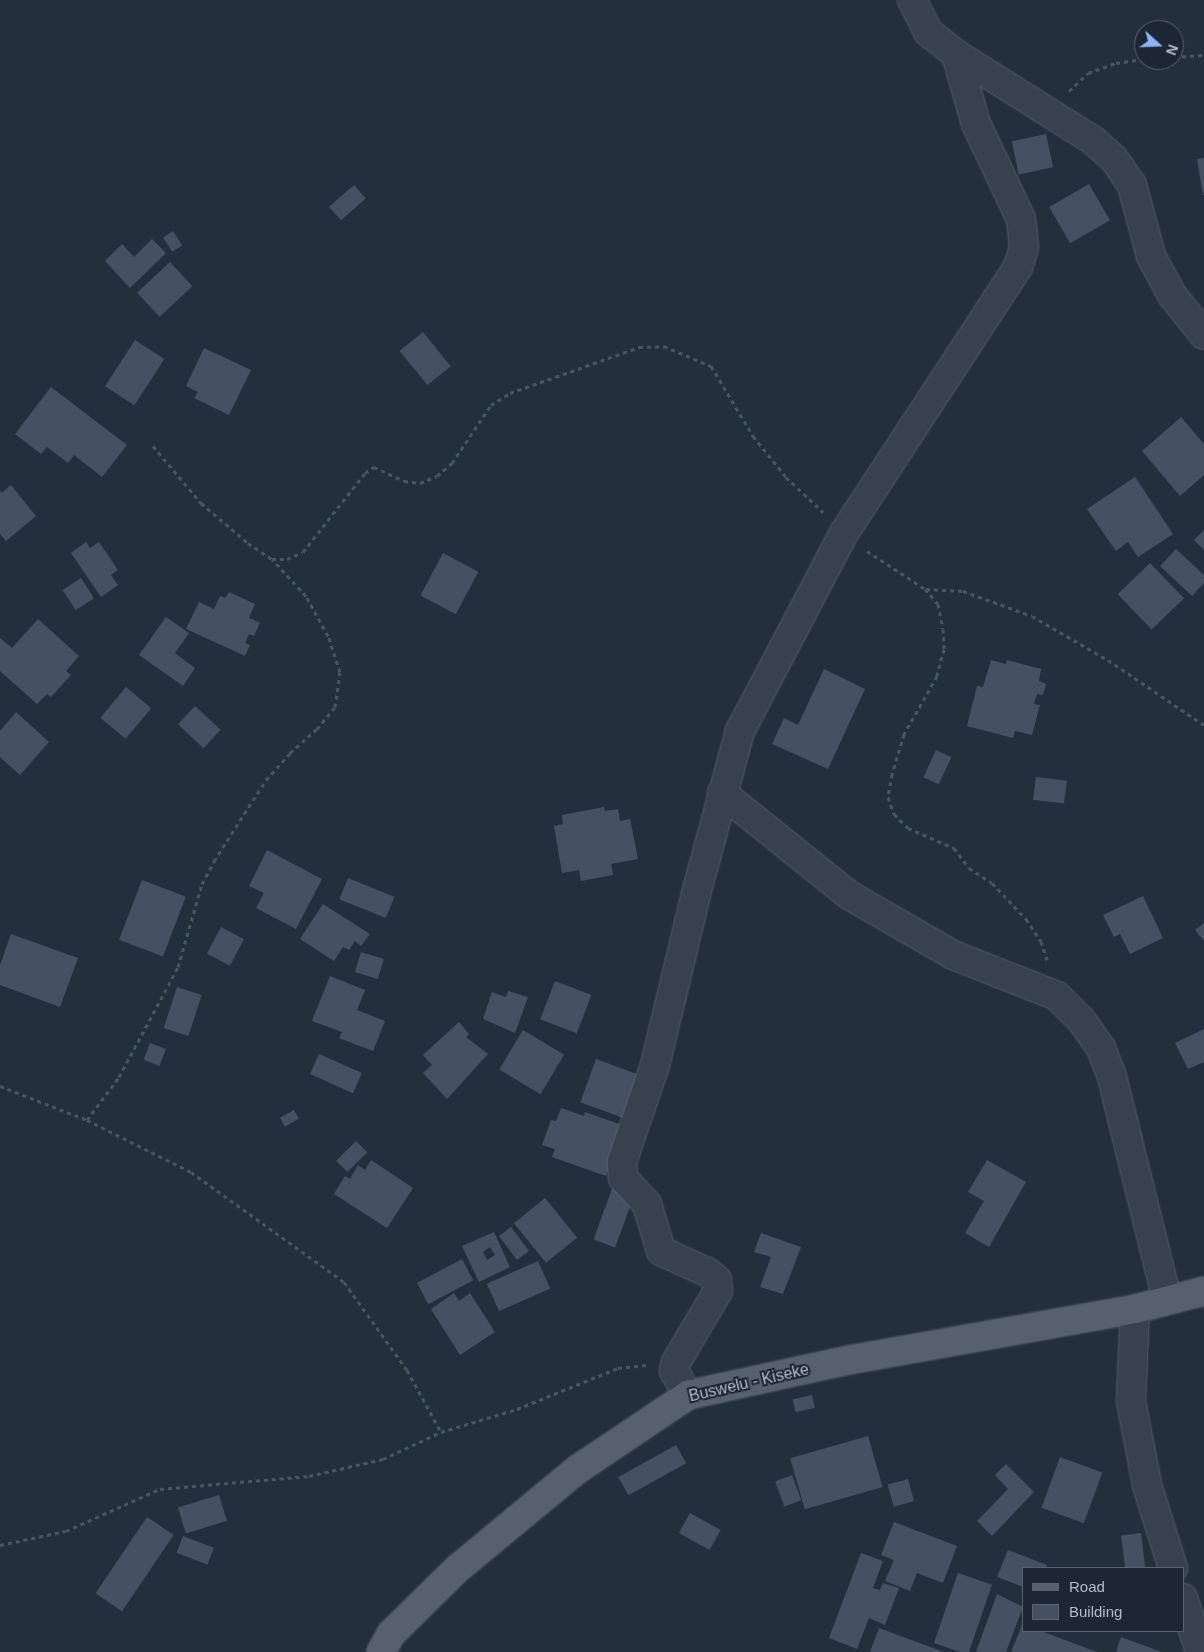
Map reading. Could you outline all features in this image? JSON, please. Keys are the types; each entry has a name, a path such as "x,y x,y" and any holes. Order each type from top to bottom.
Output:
{"main road":[{"name":"Buswelu - Kiseke","path":"381,1652 391,1634 456,1569 578,1469 688,1395 849,1360 1136,1309 1204,1291"}],"street":[{"path":"912,0 928,32 956,54 1094,141 1115,160 1132,186 1151,256 1172,295 1204,335"},
{"path":"688,1395 674,1371 676,1362 718,1291 717,1280 710,1273 661,1250 647,1204 623,1178 621,1171 654,1065 722,793 740,731 844,533 1018,267 1024,247 1021,219 976,124 956,54"},
{"path":"722,793 849,895 954,955 1057,996 1101,1048 1112,1077 1168,1299"},
{"path":"1136,1309 1131,1402 1146,1485 1173,1567"},
{"path":"1184,1601 1200,1652"}],"path":[{"path":"1184,56 1204,55"},
{"path":"1053,115 1073,85 1088,73 1116,63 1134,60"},
{"path":"272,559 287,559 303,552 365,473 374,467 404,481 420,483 437,476 452,463 490,405 510,393 639,347 664,346 711,366 753,436 786,477 844,533 892,570 925,589 938,604 944,649 937,676 904,734 892,774 888,796 894,814 908,828 954,848 969,868 992,884 1026,918 1041,941 1057,996"},
{"path":"86,1120 119,1077 178,966 202,884 214,861 266,780 290,752 317,730 335,707 340,672 328,636 306,596 272,559 248,543 201,503 154,446"},
{"path":"925,589 963,591 1032,616 1108,660 1204,725"},
{"path":"0,1086 86,1120 191,1172 344,1282 407,1370 441,1432"},
{"path":"0,1545 66,1530 160,1489 309,1476 383,1459 441,1432 517,1409 618,1368 676,1362"}],"building":[{"path":"1046,134 1053,167 1019,175 1012,141"},
{"path":"1204,158 1204,195 1203,195 1197,159"},
{"path":"1089,184 1110,220 1070,243 1049,207"},
{"path":"354,185 366,199 341,220 329,207"},
{"path":"173,231 182,245 172,252 163,238"},
{"path":"152,239 166,253 130,288 105,261 122,244 134,257"},
{"path":"170,262 193,286 160,317 137,293"},
{"path":"423,332 451,366 427,385 400,351"},
{"path":"135,340 164,359 134,405 105,386"},
{"path":"204,348 251,370 229,415 194,398 198,392 186,386"},
{"path":"51,387 127,445 102,477 74,455 68,463 47,447 41,454 15,434"},
{"path":"1181,417 1204,444 1204,475 1180,496 1142,451"},
{"path":"1135,477 1173,534 1138,557 1128,542 1116,551 1087,509"},
{"path":"11,485 36,516 6,541 0,534 0,491 2,493"},
{"path":"1204,530 1204,550 1194,540"},
{"path":"86,542 90,548 99,542 118,570 111,575 118,585 101,597 71,553"},
{"path":"1176,549 1204,575 1204,583 1192,596 1160,566"},
{"path":"443,553 478,572 456,614 420,595"},
{"path":"1150,563 1184,598 1152,630 1118,594"},
{"path":"81,578 94,598 76,610 63,590"},
{"path":"229,592 255,604 249,618 260,623 254,636 249,634 245,643 250,645 245,656 186,629 199,602 214,609 220,596 225,598"},
{"path":"166,617 189,633 175,653 195,668 183,686 139,655"},
{"path":"38,619 79,656 66,671 71,675 51,697 47,694 37,704 0,671 0,638 12,648"},
{"path":"991,660 1006,664 1007,660 1041,669 1039,681 1046,684 1043,695 1037,694 1034,704 1040,705 1032,735 1015,731 1013,738 967,726 977,686 983,687"},
{"path":"824,669 865,689 828,769 772,744 784,718 798,725"},
{"path":"126,687 151,708 126,739 100,718"},
{"path":"195,706 221,730 204,748 178,724"},
{"path":"16,712 49,742 20,775 0,757 0,731"},
{"path":"936,750 951,757 939,784 923,777"},
{"path":"1036,777 1067,781 1064,804 1033,800"},
{"path":"604,807 605,811 618,809 620,821 630,819 638,859 611,864 613,875 581,881 579,870 562,873 554,826 563,824 562,815"},
{"path":"267,850 322,879 296,929 256,908 264,893 249,886"},
{"path":"348,878 394,897 386,918 339,899"},
{"path":"142,880 186,897 163,957 119,940"},
{"path":"1143,896 1163,938 1130,954 1120,934 1114,937 1103,915"},
{"path":"323,904 370,934 361,946 355,941 349,950 343,947 334,961 300,939"},
{"path":"1204,923 1204,941 1195,930"},
{"path":"221,927 244,939 230,966 207,953"},
{"path":"11,934 78,958 60,1007 0,985 0,965"},
{"path":"361,952 384,959 378,979 355,972"},
{"path":"330,976 365,990 357,1010 385,1021 373,1051 339,1038 342,1032 312,1021"},
{"path":"555,981 591,995 577,1033 540,1019"},
{"path":"177,987 202,995 188,1036 164,1028"},
{"path":"508,991 528,997 515,1033 483,1019 492,992 506,997"},
{"path":"459,1022 469,1034 466,1037 488,1054 447,1099 423,1073 432,1065 423,1055"},
{"path":"1204,1029 1204,1062 1188,1069 1175,1043"},
{"path":"523,1030 564,1055 540,1094 499,1069"},
{"path":"150,1043 166,1049 159,1066 144,1060"},
{"path":"319,1054 362,1073 353,1093 310,1074"},
{"path":"596,1059 641,1075 625,1119 580,1102"},
{"path":"561,1108 584,1116 585,1112 625,1126 606,1176 552,1157 555,1149 542,1145 551,1120 556,1121"},
{"path":"294,1110 299,1119 285,1127 280,1118"},
{"path":"356,1141 367,1152 348,1172 336,1161"},
{"path":"371,1160 413,1188 387,1228 334,1194 345,1176 350,1179 358,1165 365,1170"},
{"path":"987,1160 1026,1182 989,1247 965,1233 984,1201 968,1192"},
{"path":"613,1186 635,1194 615,1247 594,1240"},
{"path":"545,1198 577,1238 546,1263 514,1223"},
{"path":"511,1227 529,1251 517,1260 499,1236"},
{"path":"494,1232 510,1267 479,1282 462,1246","holes":["490,1247 495,1255 487,1260 483,1252"]},
{"path":"761,1233 801,1247 783,1294 760,1287 771,1257 754,1252"},
{"path":"462,1259 473,1280 428,1304 417,1283"},
{"path":"538,1261 550,1288 499,1311 487,1284"},
{"path":"454,1293 459,1301 470,1293 495,1332 460,1355 431,1309"},
{"path":"812,1395 815,1408 795,1412 793,1399"},
{"path":"868,1436 883,1487 805,1509 790,1458"},
{"path":"676,1445 686,1463 628,1495 618,1477"},
{"path":"1060,1457 1102,1472 1084,1523 1042,1508"},
{"path":"1006,1464 1034,1492 992,1536 977,1521 1008,1489 995,1475"},
{"path":"792,1475 801,1500 784,1507 775,1481"},
{"path":"908,1479 914,1501 894,1507 888,1484"},
{"path":"219,1495 227,1521 186,1533 178,1508"},
{"path":"690,1513 721,1530 709,1550 679,1533"},
{"path":"147,1517 174,1535 122,1611 96,1593"},
{"path":"894,1522 957,1546 943,1583 917,1573 910,1591 885,1581 894,1560 881,1555"},
{"path":"1141,1533 1145,1567 1125,1567 1121,1535"},
{"path":"183,1536 214,1548 207,1565 177,1553"},
{"path":"1008,1550 1047,1565 1046,1567 1022,1567 1022,1587 997,1577"},
{"path":"861,1553 883,1561 873,1588 880,1590 883,1583 899,1588 885,1625 869,1618 857,1649 829,1638"},
{"path":"958,1573 992,1585 969,1652 960,1652 934,1643"},
{"path":"997,1594 1022,1606 1006,1652 976,1652"},
{"path":"1022,1625 1022,1632 1044,1632 1097,1652 1011,1652"},
{"path":"879,1628 944,1652 870,1652"},
{"path":"1121,1637 1162,1652 1116,1652"}]}
